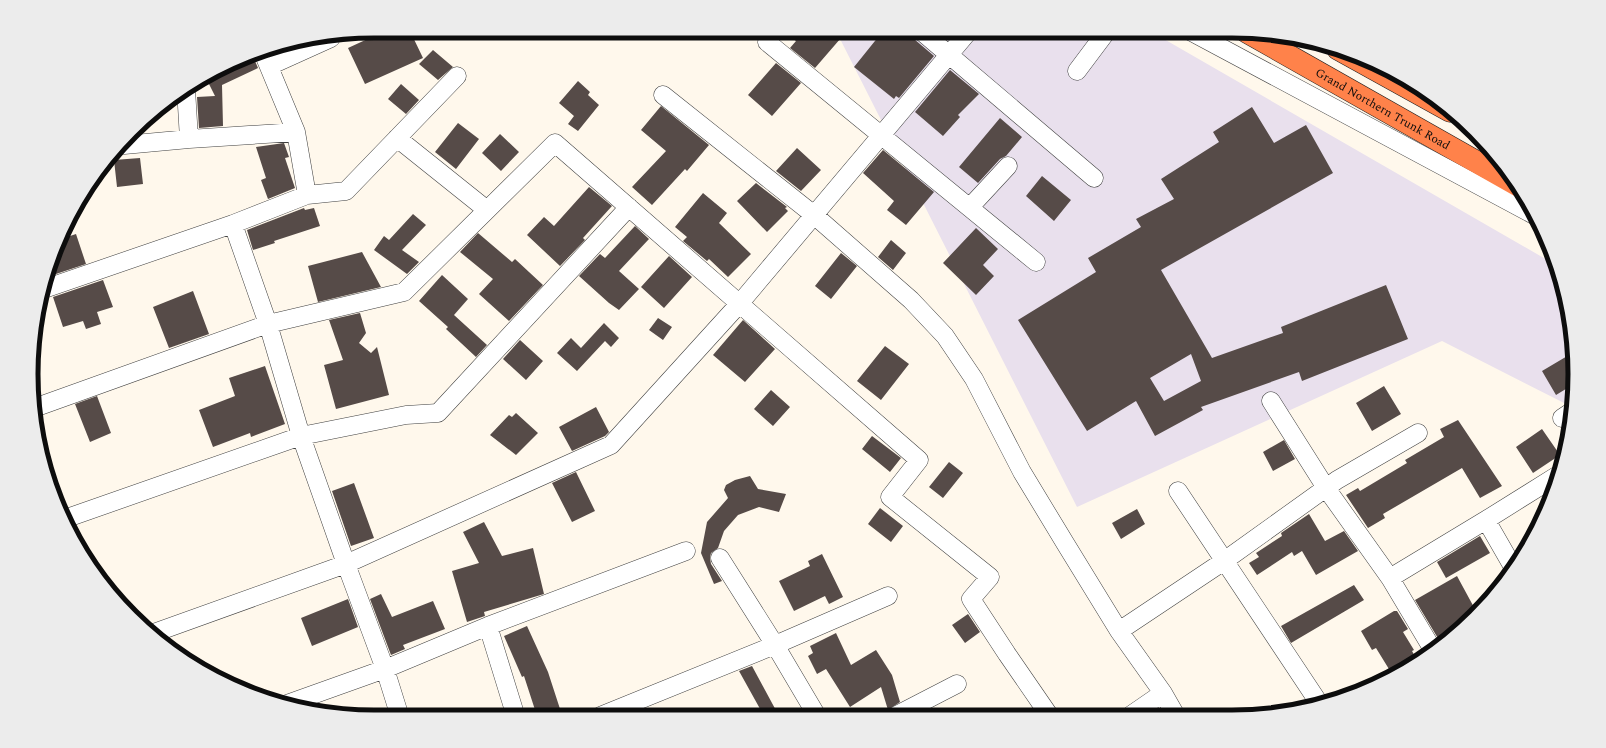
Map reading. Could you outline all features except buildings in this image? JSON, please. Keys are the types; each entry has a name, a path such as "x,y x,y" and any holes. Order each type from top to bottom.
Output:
{"highway":[{"name":"Grand Northern Trunk Road","path":"1260,40 1506,179"},
{"path":"1377,71 1409,89"}],"street":[{"path":"929,38 1094,178"},
{"path":"158,632 346,564 611,445 740,303 963,38"},
{"path":"1077,71 1102,38"},
{"path":"1203,38 1525,210"},
{"path":"269,66 322,42"},
{"path":"767,42 882,134 1036,262"},
{"path":"265,56 296,132 307,195"},
{"path":"49,287 233,224 307,195 346,191 457,76"},
{"path":"186,95 189,139"},
{"path":"663,96 814,215 911,300 945,336 974,379 1022,472 1119,631 1172,710"},
{"path":"128,145 296,132"},
{"path":"397,138 487,210"},
{"path":"40,406 268,324 404,292 555,143 919,460 890,496 990,577 971,599 1006,654 1045,710"},
{"path":"970,207 1008,166"},
{"path":"70,517 301,436 406,415 438,413 629,207"},
{"path":"233,224 268,324 301,436 346,564 385,668 398,710"},
{"path":"1271,400 1326,488 1390,578 1430,645"},
{"path":"1119,631 1224,561 1326,488 1418,433"},
{"path":"1390,578 1551,478"},
{"path":"1178,492 1317,700"},
{"path":"1486,520 1511,561"},
{"path":"295,701 385,668 488,626 686,551"},
{"path":"720,558 775,645 813,710"},
{"path":"615,710 775,645 888,596"},
{"path":"488,626 514,710"},
{"path":"907,710 958,684"},
{"path":"1137,710 1162,694"}],"shaded area":[{"path":"840,38 1162,38 1548,260 1557,287 1565,330 1568,374 1566,404 1442,341 1077,507"}]}
